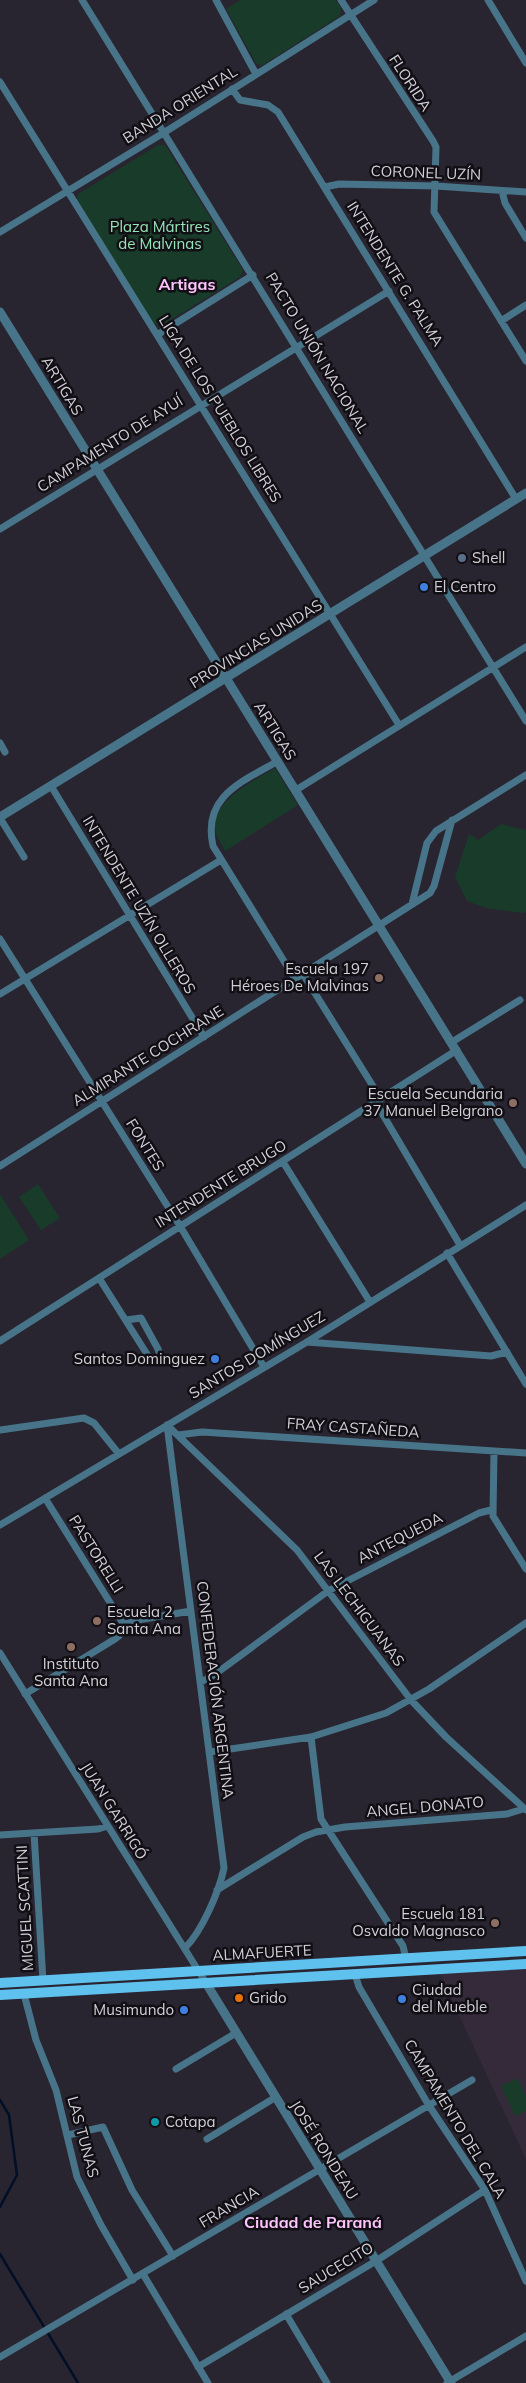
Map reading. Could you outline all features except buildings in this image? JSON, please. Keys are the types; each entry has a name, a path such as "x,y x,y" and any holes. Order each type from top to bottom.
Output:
{"main road":[{"name":"ALMAFUERTE","path":"0,1984 526,1951"},
{"name":"ALMAFUERTE","path":"0,1995 526,1964"}],"street":[{"name":"PACTO UNIÓN NACIONAL","path":"82,0 298,347 526,720"},
{"path":"216,0 256,74"},
{"name":"FLORIDA","path":"341,0 433,141 436,147 434,212 526,361"},
{"name":"BANDA ORIENTAL","path":"0,232 165,132 374,0"},
{"path":"488,0 526,62"},
{"name":"LIGA DE LOS PUEBLOS LIBRES","path":"0,82 399,725"},
{"name":"INTENDENTE G. PALMA","path":"232,89 240,100 268,105 278,112 516,499"},
{"name":"CORONEL UZÍN","path":"325,187 339,184 436,186 526,192"},
{"path":"502,191 505,203 526,238"},
{"path":"157,335 253,275"},
{"name":"CAMPAMENTO DE AYUÍ","path":"0,529 389,291"},
{"path":"501,321 526,305"},
{"name":"ARTIGAS","path":"0,312 526,1164"},
{"name":"PROVINCIAS UNIDAS","path":"0,818 526,493"},
{"path":"296,790 526,647"},
{"path":"0,742 5,752"},
{"path":"278,761 229,790 212,814 210,827 213,846 295,979"},
{"path":"412,904 427,843 436,831 526,775"},
{"name":"INTENDENTE UZÍN OLLEROS","path":"51,786 204,1037"},
{"path":"0,818 24,857"},
{"name":"ALMIRANTE COCHRANE","path":"0,1165 380,926 432,890 452,820"},
{"path":"0,994 222,860"},
{"name":"FONTES","path":"0,938 180,1226 264,1367"},
{"path":"303,974 379,1101 460,1245"},
{"name":"INTENDENTE BRUGO","path":"0,1341 379,1101 520,1000"},
{"path":"283,1162 370,1302"},
{"name":"SANTOS DOMÍNGUEZ","path":"0,1525 307,1342 526,1205"},
{"path":"447,1253 526,1384"},
{"path":"99,1278 150,1359 160,1356 141,1318 126,1320"},
{"path":"307,1342 491,1356 507,1352"},
{"path":"0,1430 84,1418 94,1423 119,1454"},
{"name":"LAS LECHIGUANAS","path":"167,1426 297,1550 412,1700 446,1737 524,1810"},
{"name":"CONFEDERACIÓN ARGENTINA","path":"167,1426 224,1868 217,1890 194,1938 185,1948"},
{"name":"FRAY CASTAÑEDA","path":"178,1435 202,1432 526,1453"},
{"path":"494,1451 491,1510 496,1524 526,1569"},
{"name":"PASTORELLI","path":"44,1498 124,1625"},
{"name":"ANTEQUEDA","path":"201,1682 214,1675 328,1591 479,1513 491,1510"},
{"path":"25,1694 115,1639 122,1631 124,1625 132,1621 191,1611"},
{"path":"210,1752 311,1737 386,1713 412,1700 526,1623"},
{"name":"JUAN GARRIGÓ","path":"0,1653 206,1983"},
{"path":"311,1737 319,1812 328,1830 403,1946 406,1959"},
{"name":"ANGEL DONATO","path":"217,1890 303,1837 328,1830 507,1814 524,1810"},
{"path":"0,1835 34,1834 108,1826"},
{"name":"MIGUEL SCATTINI","path":"34,1834 44,1981"},
{"name":"CAMPAMENTO DEL CALA","path":"355,1974 359,1987 428,2104 485,2190 526,2281"},
{"name":"JOSÉ RONDEAU","path":"206,1983 449,2382"},
{"name":"LAS TUNAS","path":"24,1994 36,2040 56,2090 77,2177 101,2225 133,2280"},
{"path":"176,2069 236,2033"},
{"name":"FRANCIA","path":"0,2357 321,2169 428,2104 472,2080"},
{"path":"207,2139 276,2097"},
{"path":"68,2135 103,2127 132,2190 173,2256"},
{"name":"SAUCECITO","path":"198,2367 376,2261 485,2190"},
{"path":"143,2274 208,2383"},
{"path":"286,2314 327,2383"},
{"path":"449,2382 526,2336"}],"shaded area":[{"path":"526,1964 526,2159 438,1970"}],"green space":[{"path":"240,0 336,0 341,8 340,16 261,66 256,63 226,9"},
{"name":"Plaza Mártires de Malvinas","path":"158,145 165,145 243,270 240,277 161,326 153,323 77,201 78,194"},
{"path":"275,768 298,805 225,851 216,833 215,822 225,802 245,786"},
{"path":"501,824 526,830 526,911 524,913 486,908 467,901 455,877 469,834 478,840"},
{"path":"38,1184 60,1218 41,1230 19,1197"},
{"path":"0,1194 29,1240 0,1259"},
{"path":"518,2078 526,2097 526,2111 515,2116 501,2086"}],"waterway":[{"path":"0,2100 9,2115 17,2175 0,2207"},
{"path":"0,2254 78,2383"}],"place":[{"name":"Shell","path":"462,558"},
{"name":"El Centro","path":"424,587"},
{"name":"Escuela 197 Héroes De Malvinas","path":"379,978"},
{"name":"Escuela Secundaria 37 Manuel Belgrano","path":"513,1103"},
{"name":"Santos Dominguez","path":"215,1359"},
{"name":"Escuela 2 Santa Ana","path":"97,1621"},
{"name":"Instituto Santa Ana","path":"71,1647"},
{"name":"Escuela 181 Osvaldo Magnasco","path":"495,1923"},
{"name":"Grido","path":"239,1998"},
{"name":"Ciudad del Mueble","path":"402,1999"},
{"name":"Musimundo","path":"184,2010"},
{"name":"Cotapa","path":"155,2122"}],"district":[{"name":"Artigas","path":"187,284"},
{"name":"Ciudad de Paraná","path":"313,2222"}]}
